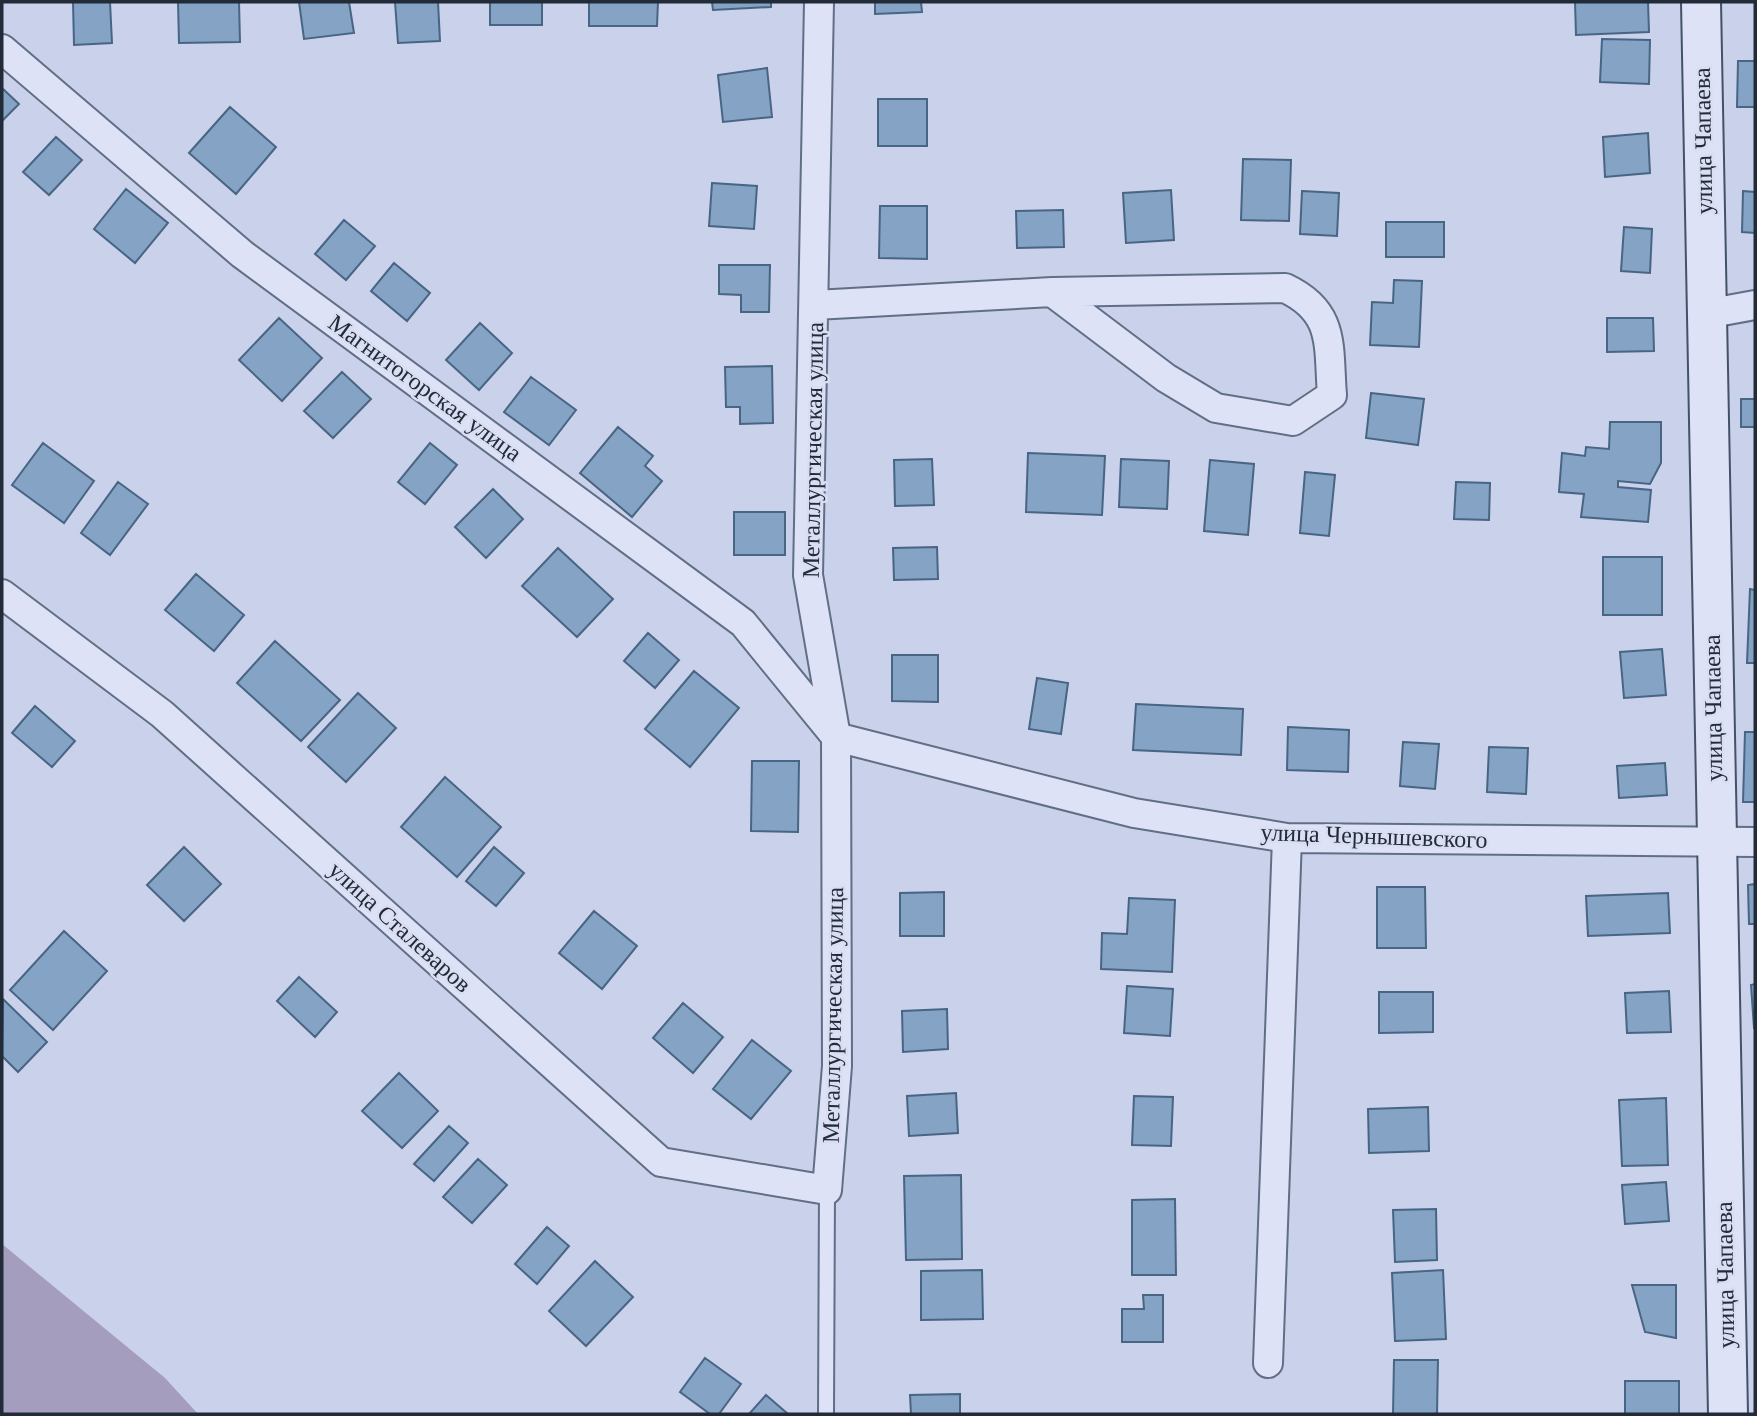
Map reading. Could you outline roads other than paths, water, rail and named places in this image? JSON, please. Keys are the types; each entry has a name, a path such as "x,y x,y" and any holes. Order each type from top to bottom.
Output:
{"street":[{"name":"Металлургическая улица","path":"819,2 816,305 808,575 836,737 837,1066 827,1190"},
{"name":"улица Чапаева","path":"1701,2 1728,1414"},
{"name":"Магнитогорская улица","path":"2,49 242,254 744,623 836,737"},
{"path":"816,305 1052,292 1285,288 1306,298 1326,326 1332,395 1293,421 1216,408 1166,378 1052,292"},
{"path":"1706,314 1754,306"},
{"name":"улица Сталеваров","path":"2,594 162,714 661,1163 827,1190"},
{"name":"улица Чернышевского","path":"836,737 1134,813 1287,838 1755,842"},
{"path":"1268,1363 1287,838"}],"lane":[{"path":"826,1414 827,1190"}]}
